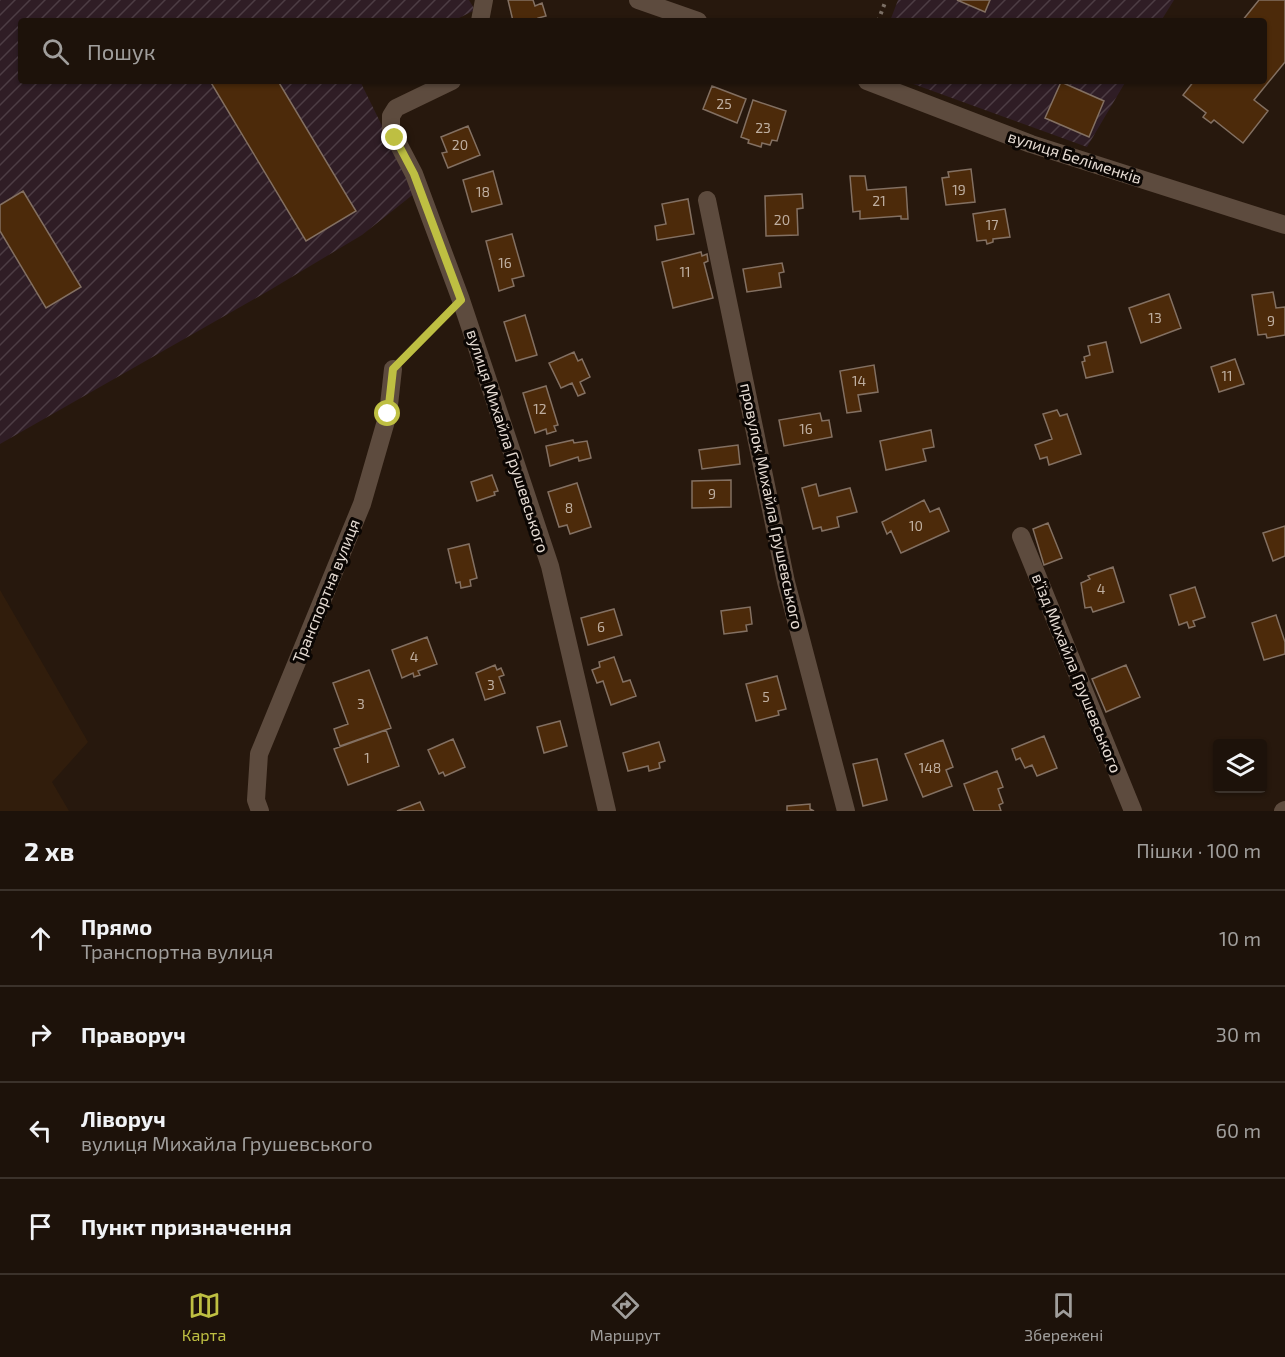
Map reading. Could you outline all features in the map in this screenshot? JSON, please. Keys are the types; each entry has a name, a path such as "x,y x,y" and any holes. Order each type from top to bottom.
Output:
{"street":[{"path":"481,18 484,0"},
{"path":"638,0 689,18"},
{"name":"вулиця Михайла Грушевського","path":"446,84 396,108 390,116 389,126 414,174 461,300 550,566 607,811"},
{"name":"вулиця Беліменків","path":"875,84 1031,144 1285,225"},
{"name":"провулок Михайла Грушевського","path":"707,200 786,582 846,811"},
{"name":"Транспортна вулиця","path":"260,811 256,800 259,754 362,504 388,414 393,369"},
{"name":"в’їзд Михайла Грушевського","path":"1021,536 1133,811"}],"path":[{"path":"879,18 886,0"},
{"path":"393,369 461,300"}],"shaded area":[{"path":"0,0 469,0 475,10 459,18 18,18 18,84 361,84 415,193 362,235 0,444"},
{"path":"898,0 1174,0 1163,18 891,18"},
{"path":"913,84 1124,84 1087,147"},
{"path":"0,590 88,742 52,782 69,811 0,811"}],"building":[{"path":"508,0 533,0 535,6 542,3 546,16 538,18 512,18"},
{"path":"957,0 990,0 985,12"},
{"path":"1259,0 1285,0 1285,62 1254,100 1268,111 1243,143 1214,120 1211,123 1203,117 1206,113 1183,95 1192,84 1267,84 1267,18 1244,18"},
{"path":"212,84 280,84 356,211 306,241"},
{"path":"1060,84 1066,84 1104,101 1089,137 1045,118"},
{"path":"712,86 746,99 737,123 703,109"},
{"path":"753,100 786,111 777,141 772,140 770,145 762,143 761,147 748,143 749,140 741,137"},
{"path":"468,126 480,155 448,168 442,153 447,152 441,137"},
{"path":"971,169 975,202 946,205 942,178 949,177 948,172"},
{"path":"493,171 502,204 472,212 463,180"},
{"path":"850,176 865,176 867,190 906,187 908,219 901,219 901,216 860,219 860,211 853,212"},
{"path":"23,191 81,287 46,308 0,231 0,205"},
{"path":"802,194 803,208 797,209 798,235 766,236 765,196"},
{"path":"688,199 694,234 657,240 655,226 666,224 662,204"},
{"path":"1005,209 1010,237 993,239 993,242 987,244 986,240 977,241 973,214"},
{"path":"512,234 524,276 512,279 514,286 499,291 486,241"},
{"path":"701,252 702,256 707,254 708,261 704,263 713,298 673,308 662,262"},
{"path":"782,263 784,272 779,273 781,287 747,292 743,269"},
{"path":"1273,292 1276,308 1285,307 1285,335 1267,338 1266,334 1258,335 1252,295"},
{"path":"1169,294 1181,328 1141,343 1129,308"},
{"path":"525,315 537,355 516,361 504,322"},
{"path":"1106,342 1113,372 1086,378 1082,362 1085,361 1084,357 1090,355 1088,346"},
{"path":"574,352 578,361 582,359 590,377 580,382 585,393 578,396 572,383 561,388 549,363"},
{"path":"1235,359 1244,384 1219,392 1211,367"},
{"path":"874,365 878,392 858,395 861,411 847,413 840,371"},
{"path":"546,386 558,425 554,426 556,431 547,434 546,429 535,433 523,393"},
{"path":"1057,410 1060,416 1067,414 1081,454 1049,465 1047,457 1040,459 1035,445 1052,439 1043,414"},
{"path":"820,413 822,421 829,420 832,437 784,446 779,420"},
{"path":"931,430 934,447 923,449 926,461 886,470 880,441"},
{"path":"573,440 574,443 587,441 591,458 579,461 578,457 550,466 546,446"},
{"path":"738,445 740,464 702,469 699,450"},
{"path":"492,475 498,491 494,492 495,495 477,501 471,482"},
{"path":"731,480 731,507 692,508 692,481"},
{"path":"577,483 591,527 570,534 567,525 559,527 548,492"},
{"path":"816,484 819,496 850,488 857,512 837,517 839,527 822,531 821,527 813,529 802,488"},
{"path":"924,500 930,512 939,508 949,531 901,553 891,531 887,534 882,522"},
{"path":"1048,523 1062,558 1044,565 1033,529"},
{"path":"1285,526 1285,556 1273,561 1263,533"},
{"path":"469,544 477,578 470,580 471,586 461,588 460,582 456,583 448,549"},
{"path":"1113,567 1124,602 1093,612 1091,607 1085,608 1081,583 1090,579 1088,576"},
{"path":"1195,587 1205,617 1193,621 1195,626 1189,628 1187,622 1179,625 1170,595"},
{"path":"750,607 752,624 746,625 747,631 724,634 721,611"},
{"path":"614,609 622,635 588,645 581,618"},
{"path":"1276,615 1285,642 1285,654 1264,660 1252,623"},
{"path":"427,637 437,664 418,671 420,675 414,677 413,673 402,678 392,650"},
{"path":"614,657 623,682 630,680 636,696 611,705 603,681 597,683 592,670 600,667 599,662"},
{"path":"495,665 497,670 501,668 504,675 499,677 505,693 485,700 476,673"},
{"path":"1126,665 1140,697 1106,712 1092,679"},
{"path":"369,670 391,728 340,746 334,729 348,724 333,683"},
{"path":"777,676 786,709 778,711 779,715 756,721 746,684"},
{"path":"560,721 567,746 544,753 537,727"},
{"path":"386,730 399,766 348,785 334,749"},
{"path":"1044,736 1057,768 1037,776 1032,765 1025,768 1020,758 1016,760 1012,749"},
{"path":"453,739 465,767 445,776 443,772 439,774 428,750"},
{"path":"943,740 953,767 946,770 952,786 923,797 905,754"},
{"path":"659,742 665,761 659,763 660,768 649,771 648,766 628,771 623,753"},
{"path":"877,759 887,800 863,806 853,764"},
{"path":"997,771 1003,787 998,789 1003,803 999,805 1001,811 974,811 964,784"},
{"path":"420,802 424,811 397,811"},
{"path":"810,804 810,809 814,811 787,811 787,806"}],"route":[{"path":"388,414 393,369 461,300 414,174 395,138"}]}
